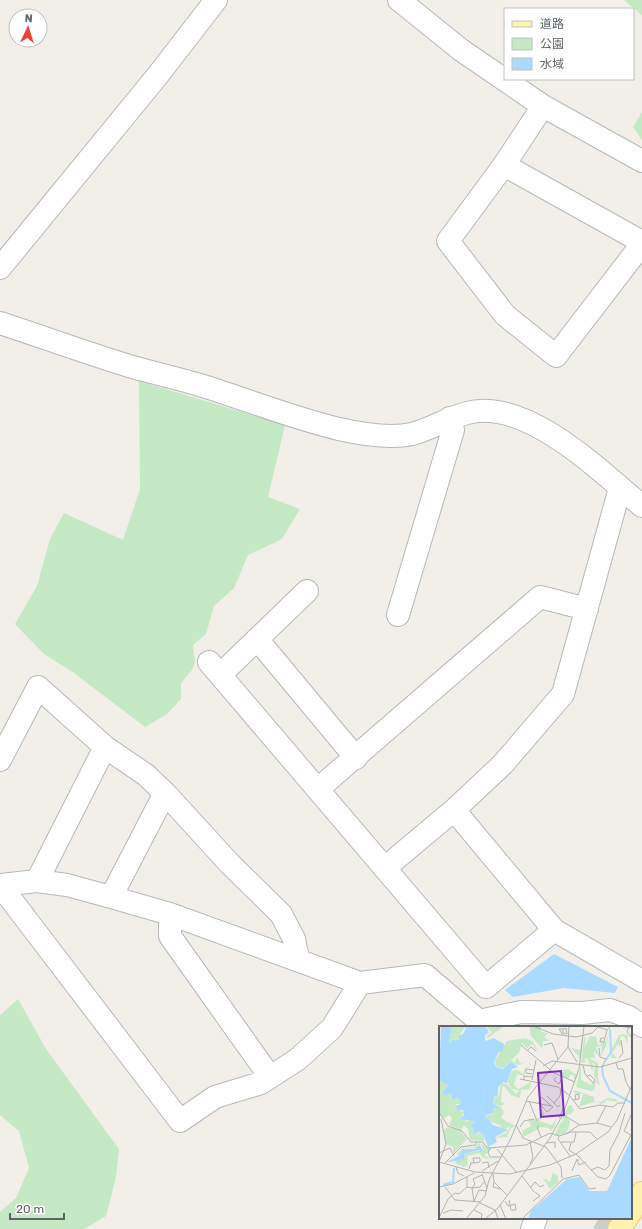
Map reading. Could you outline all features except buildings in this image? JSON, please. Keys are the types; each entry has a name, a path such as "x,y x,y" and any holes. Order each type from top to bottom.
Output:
{"main road":[{"path":"632,1210 642,1193"},
{"path":"619,1229 626,1219"}],"street":[{"path":"0,268 158,75 216,0"},
{"path":"399,0 460,50 504,80"},
{"path":"504,80 543,106 642,161"},
{"path":"504,165 642,243 556,356 505,315 448,241 504,165 543,106"},
{"path":"0,323 130,366 182,380 338,429 365,434 411,434 468,412 490,410 512,415 542,428 560,440 642,506"},
{"path":"398,615 453,430 450,418"},
{"path":"386,868 454,810 503,764 563,694 620,488"},
{"path":"307,591 257,639 215,668 486,987 554,930"},
{"path":"318,790 540,597 587,609"},
{"path":"257,639 356,758"},
{"path":"0,760 38,687 105,747 146,775 165,793 230,864 281,914 294,939 298,959"},
{"path":"37,881 105,747"},
{"path":"111,896 165,793"},
{"path":"454,810 554,930 642,981"},
{"path":"0,885 37,881 67,885 111,896 170,914 298,959 360,983 425,975 479,1021 521,1012 582,1013 610,1010 630,1017 642,1026 632,1041"},
{"path":"0,885 180,1121 216,1097 261,1083 298,1059 332,1028 360,983"},
{"path":"170,914 170,936 270,1077"},
{"path":"532,1229 536,1219"}],"green space":[{"path":"624,0 642,0 642,15"},
{"path":"642,112 642,140 633,127"},
{"path":"139,381 285,425 268,497 300,509 282,539 248,555 234,588 214,606 206,634 193,645 195,662 192,670 181,683 181,699 167,714 145,727 74,673 44,654 15,624 37,586 50,539 64,513 123,540 140,489"},
{"path":"18,999 46,1049 119,1149 116,1177 106,1216 84,1229 0,1229 0,1212 16,1198 29,1168 19,1131 0,1115 0,1015"}],"water":[{"path":"554,954 618,987 615,993 564,988 513,997 505,990"}],"tunnel":[{"path":"601,1219 618,1229"}]}
